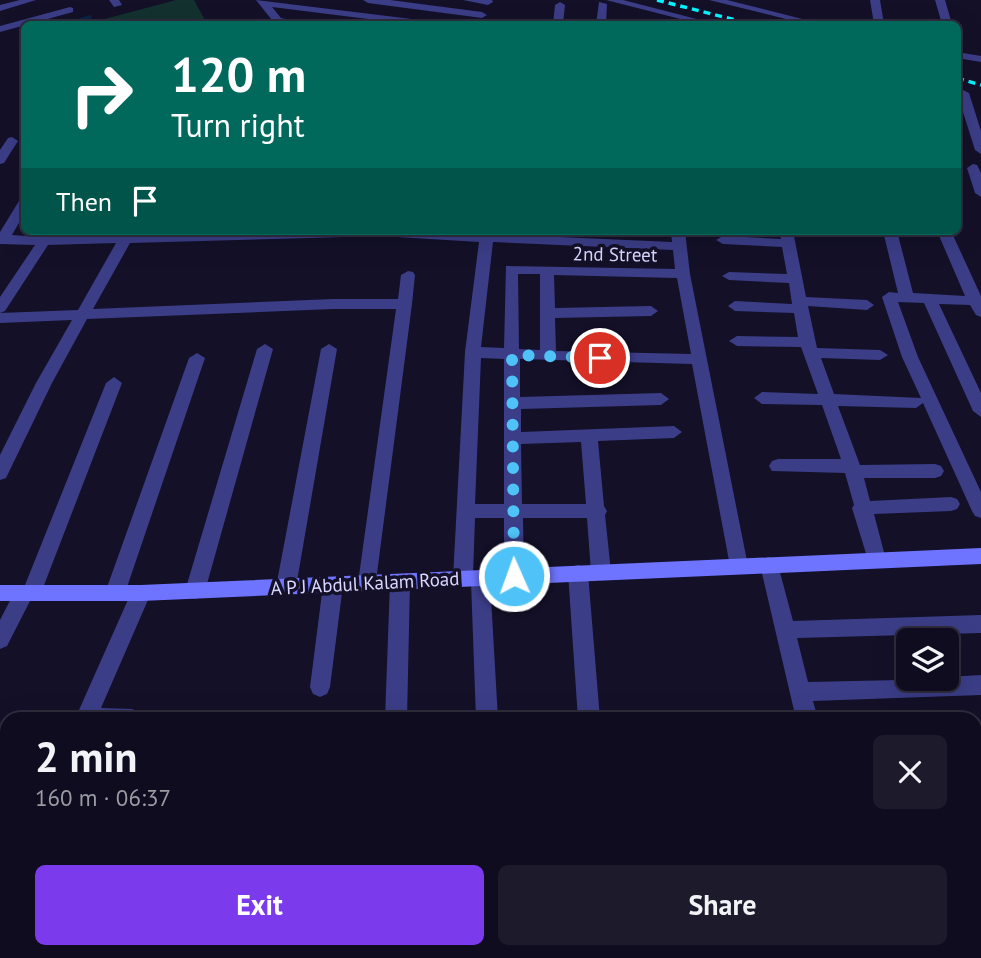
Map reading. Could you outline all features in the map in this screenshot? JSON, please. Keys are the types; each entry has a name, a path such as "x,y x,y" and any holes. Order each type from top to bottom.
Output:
{"street":[{"path":"0,8 31,0"},
{"path":"368,0 480,20 489,1 468,0"},
{"path":"714,0 805,21"},
{"path":"874,0 878,21"},
{"path":"940,0 946,21"},
{"path":"262,1 277,21"},
{"path":"262,1 406,21"},
{"path":"602,21 607,2 699,21"},
{"path":"745,6 769,3"},
{"path":"558,21 560,5"},
{"path":"28,21 70,9"},
{"path":"655,10 657,21"},
{"path":"0,29 21,23"},
{"path":"961,56 981,59"},
{"path":"961,92 981,98"},
{"path":"961,95 981,148"},
{"path":"0,160 12,141"},
{"path":"977,168 981,192"},
{"path":"1,239 21,209"},
{"path":"0,472 44,383 127,235 1,239"},
{"path":"486,712 466,510 473,352 486,235 565,237 626,246 678,246"},
{"path":"626,246 627,235"},
{"path":"678,235 683,274 739,566"},
{"path":"891,235 906,296"},
{"path":"946,235 979,305"},
{"path":"0,308 48,236"},
{"path":"723,240 787,237 810,348 853,469 861,508 877,560"},
{"name":"2nd Street","path":"512,355 511,269 683,274"},
{"path":"547,272 548,355"},
{"path":"368,583 408,275"},
{"path":"729,275 794,279"},
{"path":"979,305 929,298 889,297 910,357 981,511"},
{"path":"929,298 981,411"},
{"path":"0,318 333,304 405,304"},
{"path":"735,306 867,304"},
{"path":"547,313 651,311"},
{"path":"737,341 880,355"},
{"path":"195,591 265,349"},
{"path":"286,587 329,349"},
{"path":"473,352 626,359 699,359"},
{"path":"512,355 514,576"},
{"path":"115,593 197,359"},
{"path":"961,369 981,369"},
{"path":"0,640 27,593 114,383"},
{"path":"762,398 916,402"},
{"path":"512,403 661,399"},
{"path":"514,438 674,432"},
{"path":"589,435 598,511 601,572"},
{"path":"778,466 935,471"},
{"path":"861,508 951,504"},
{"path":"466,510 598,511"},
{"name":"A P J Abdul Kalam Road","path":"0,593 141,593 877,560 980,558"},
{"path":"769,565 805,712"},
{"path":"578,573 588,712"},
{"path":"396,712 400,582"},
{"path":"320,687 333,585"},
{"path":"89,712 141,593"},
{"path":"786,630 981,624"},
{"path":"800,692 981,685"}],"green space":[{"path":"176,0 194,0 205,21 97,21"}],"waterway":[{"path":"77,21 90,17"}],"railway":[{"path":"657,0 739,21"},
{"path":"961,79 981,85"}],"route":[{"path":"514,576 512,355 600,358"}]}
